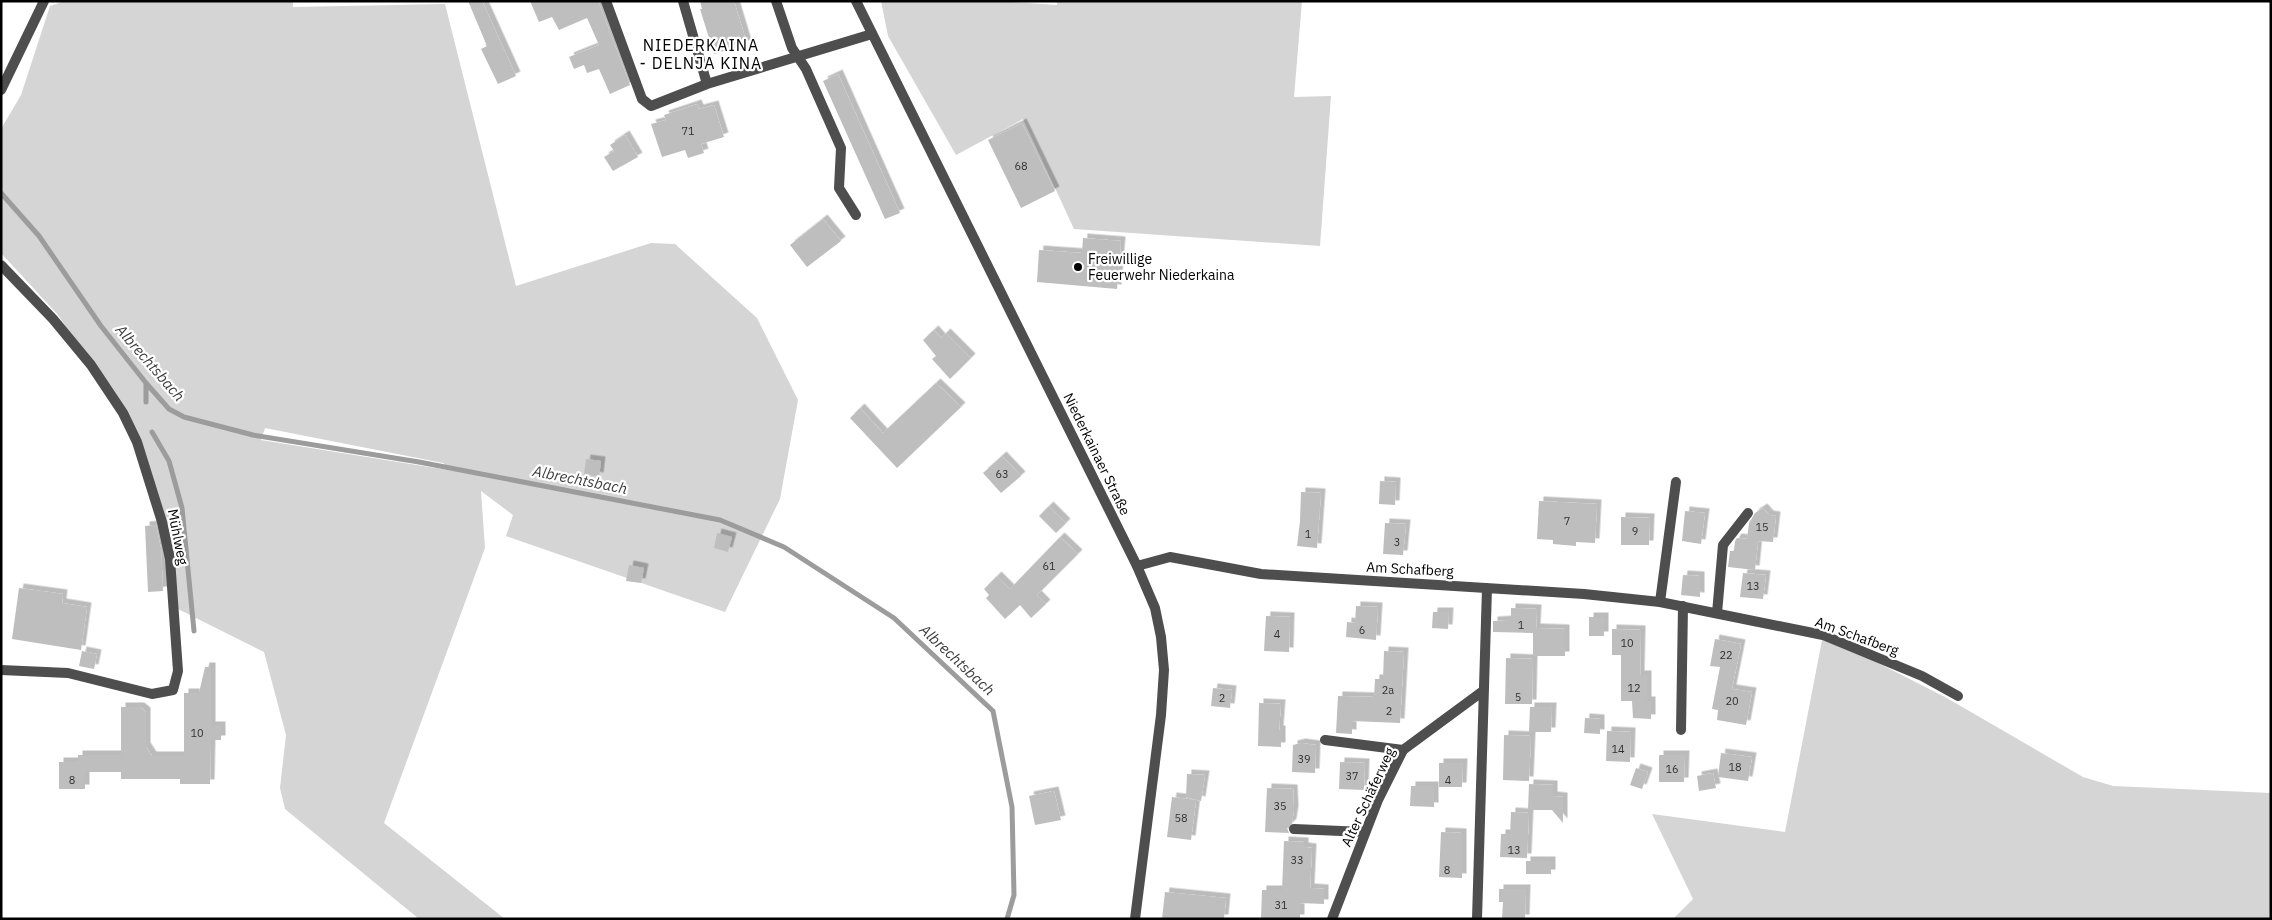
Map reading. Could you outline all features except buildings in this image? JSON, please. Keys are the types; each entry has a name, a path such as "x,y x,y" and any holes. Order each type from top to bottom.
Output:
{"street":[{"path":"1,90 44,1"},
{"path":"606,1 642,99 651,106 707,84 798,58 872,34"},
{"path":"683,1 707,84"},
{"path":"776,1 792,48 806,69 841,148 839,188 856,215"},
{"name":"Niederkainaer Straße","path":"856,1 1138,566 1154,608 1164,670 1161,715 1135,919"},
{"name":"Mühlweg","path":"1,265 53,319 91,365 123,413 137,442 162,522 170,559 178,671 173,690 152,694 68,673 1,670"},
{"path":"1660,602 1676,482"},
{"path":"1717,612 1723,546 1748,512"},
{"name":"Am Schafberg","path":"1138,566 1170,557 1261,574 1584,594 1660,602 1717,612 1823,635 1922,676 1958,696"},
{"path":"1478,919 1487,588"},
{"path":"1681,730 1682,606"},
{"name":"Alter Schäferweg","path":"1332,919 1365,832 1403,750 1483,691"},
{"path":"1325,740 1403,750"},
{"path":"1294,829 1365,832"}],"shaded area":[{"path":"65,1 293,1 293,7 445,4 516,286 651,243 675,244 757,318 798,400 780,499 725,612 506,536 513,515 481,491 485,548 384,823 505,919 419,919 285,809 280,788 286,735 264,652 174,607 170,559 137,442 91,365 58,315 1,253 1,129 21,95 50,6","holes":["265,428 443,463 454,471 261,440"]},
{"path":"881,1 996,1 1057,5 1057,1 1302,1 1294,97 1331,96 1320,246 1074,229 1023,119 956,155 888,36"},
{"path":"1823,635 1945,697 2083,777 2113,786 2271,793 2271,919 1673,919 1693,899 1652,814 1785,832"}],"waterway":[{"name":"Albrechtsbach","path":"1,193 39,236 101,326 146,383 169,409 184,417 253,435 419,462 720,520 784,547 894,618 993,711 1012,807 1014,895 1007,919"},
{"path":"146,383 146,402"},
{"path":"152,432 169,461 182,508 194,631"}],"place":[{"name":"Freiwillige Feuerwehr Niederkaina","path":"1078,267"}],"district":[{"name":"NIEDERKAINA - DELNJA KINA","path":"701,54"}]}
